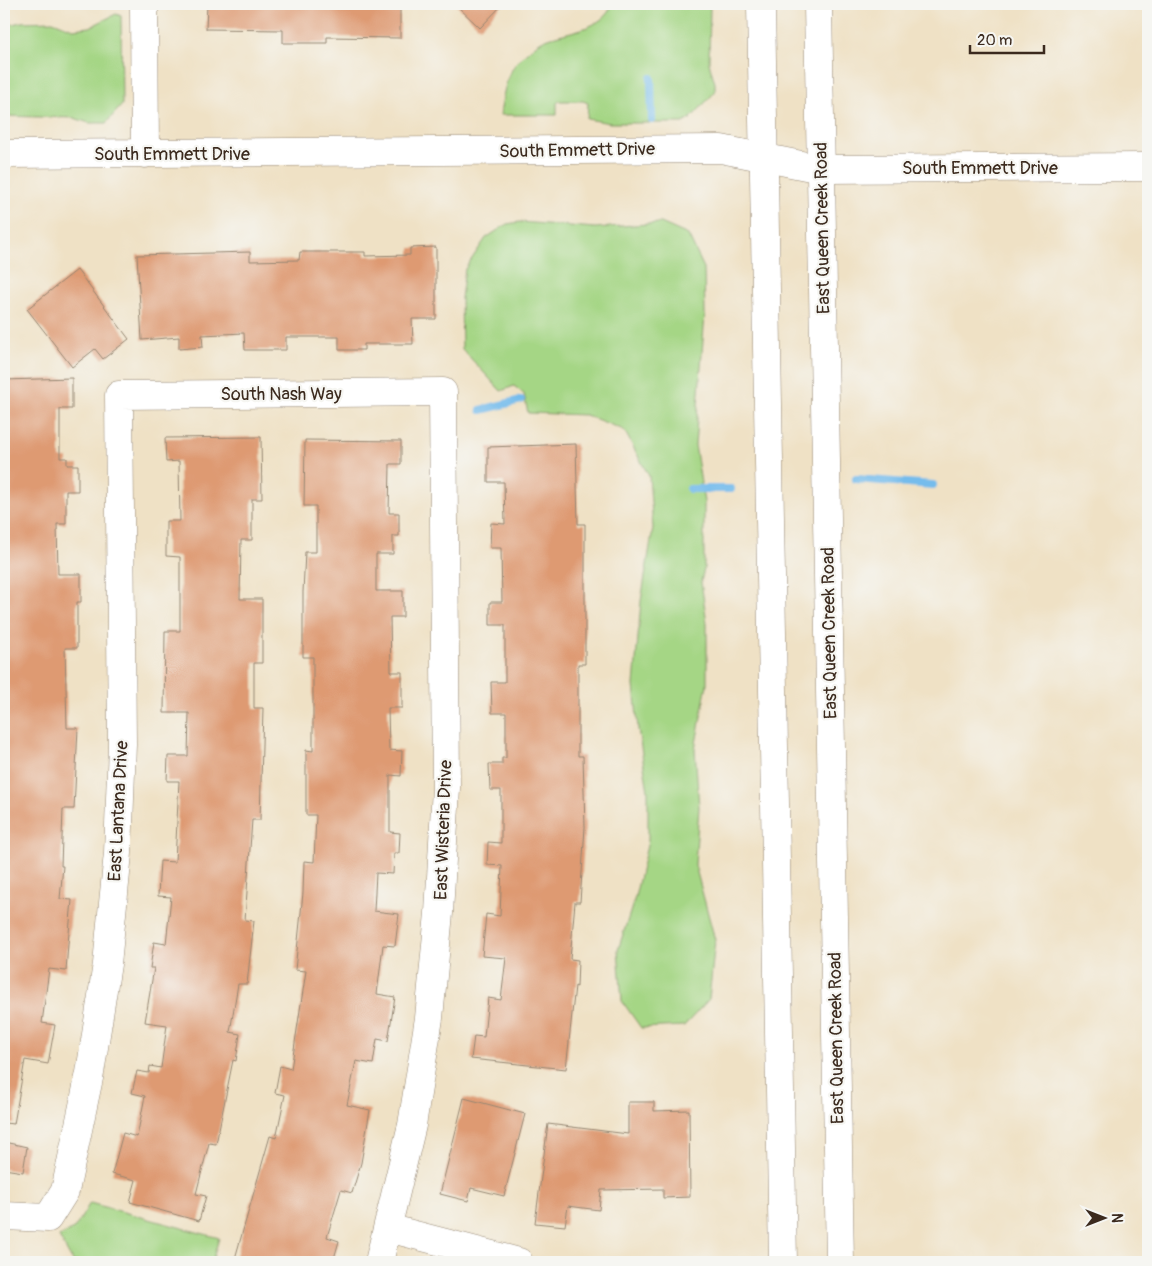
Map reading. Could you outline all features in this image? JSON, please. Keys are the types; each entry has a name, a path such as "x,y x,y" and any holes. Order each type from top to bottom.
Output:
{"street":[{"path":"144,4 145,154"},
{"path":"761,4 775,159 783,1262"},
{"name":"East Queen Creek Road","path":"818,4 840,1262"},
{"name":"South Emmett Drive","path":"4,154 721,149 820,169 1148,167"},
{"name":"South Nash Way","path":"119,395 443,392"},
{"name":"East Wisteria Drive","path":"379,1262 412,1125 429,1018 439,913 446,788 443,392"},
{"name":"East Lantana Drive","path":"4,1216 48,1218 65,1191 90,1073 107,964 118,853 122,744 119,395"},
{"path":"388,1228 519,1262"}],"green space":[{"path":"612,4 710,4 709,63 715,83 715,92 689,120 683,123 610,123 587,119 588,103 583,101 559,101 557,103 557,115 500,115 507,81 512,69 522,57 542,41 593,24 608,13"},
{"path":"116,14 121,16 122,105 106,123 89,123 74,118 4,116 4,26 21,22 53,21 73,29 90,27"},
{"path":"520,222 595,228 661,223 688,235 704,268 705,314 695,445 704,502 704,568 701,582 707,623 707,684 695,749 699,807 695,865 715,940 709,999 684,1026 641,1028 622,1001 618,950 635,897 648,841 648,791 638,729 634,685 641,601 653,528 649,476 624,430 586,415 528,413 524,394 514,386 501,391 462,349 461,298 465,269 486,238 507,224"},
{"path":"90,1203 219,1238 212,1262 73,1262 59,1237 75,1228"}],"building":[{"path":"207,4 400,4 400,38 327,37 327,43 283,43 283,30 206,29"},
{"path":"455,4 503,4 480,28"},
{"path":"436,247 436,319 412,319 413,344 364,344 364,350 339,350 339,337 286,337 286,350 245,350 244,333 202,335 203,347 179,349 179,337 142,340 137,255 250,252 250,261 299,260 300,252 365,252 365,256 410,255 410,248"},
{"path":"77,270 129,339 103,359 95,349 72,367 27,309"},
{"path":"72,378 72,409 60,409 60,458 67,458 67,465 78,465 78,491 66,491 66,524 57,524 58,574 81,574 81,602 77,602 77,648 65,648 67,728 78,728 74,809 63,809 61,866 63,866 60,899 72,900 66,971 49,969 42,1023 55,1025 48,1064 25,1060 14,1124 4,1123 4,380"},
{"path":"261,437 262,499 252,499 252,540 241,540 240,599 262,599 262,663 254,663 254,708 263,708 260,820 252,820 245,920 254,921 247,984 238,984 230,1032 240,1034 236,1061 233,1060 216,1144 209,1143 196,1194 206,1196 199,1221 130,1202 136,1180 112,1174 123,1133 137,1137 145,1096 132,1093 137,1071 149,1073 150,1066 161,1068 167,1025 145,1022 154,968 150,968 154,942 166,944 171,897 158,896 160,861 175,862 179,781 167,781 168,756 188,756 189,713 164,713 165,631 180,631 180,557 166,556 166,521 180,521 179,461 166,462 165,438"},
{"path":"305,440 401,441 401,464 390,464 389,513 399,513 399,536 393,536 393,554 376,554 376,591 403,591 403,617 390,617 391,672 402,672 402,708 388,708 389,750 402,751 401,776 390,775 390,832 400,833 399,853 394,853 393,874 376,873 374,911 399,914 395,946 383,945 377,994 395,997 388,1041 377,1039 373,1064 356,1061 347,1105 370,1110 361,1163 352,1193 341,1190 327,1237 339,1241 333,1262 234,1262 270,1136 276,1138 285,1095 275,1093 280,1066 291,1069 306,971 295,970 303,893 304,861 314,862 316,815 306,815 306,750 313,751 313,657 303,657 303,592 305,552 316,552 316,506 304,506"},
{"path":"576,444 578,524 585,524 585,664 578,664 578,756 583,756 585,827 580,902 575,902 570,959 578,960 577,987 575,986 566,1069 471,1059 474,1036 484,1037 488,998 501,1000 506,958 482,956 486,914 500,916 502,866 487,865 488,842 501,843 501,790 490,790 489,764 502,764 502,758 506,758 506,713 492,713 491,682 505,682 505,625 490,625 490,602 502,602 501,548 490,548 491,523 505,524 504,482 488,482 488,447"},
{"path":"464,1098 525,1114 504,1196 471,1188 468,1201 440,1194"},
{"path":"628,1102 654,1102 654,1111 689,1110 690,1197 663,1198 663,1189 601,1190 599,1210 568,1206 565,1226 535,1223 548,1124 628,1134"},
{"path":"4,1142 27,1147 23,1172 4,1169"}],"waterway":[{"path":"651,78 652,120"},
{"path":"481,410 521,400"},
{"path":"856,479 933,485"},
{"path":"690,489 731,489"}]}
